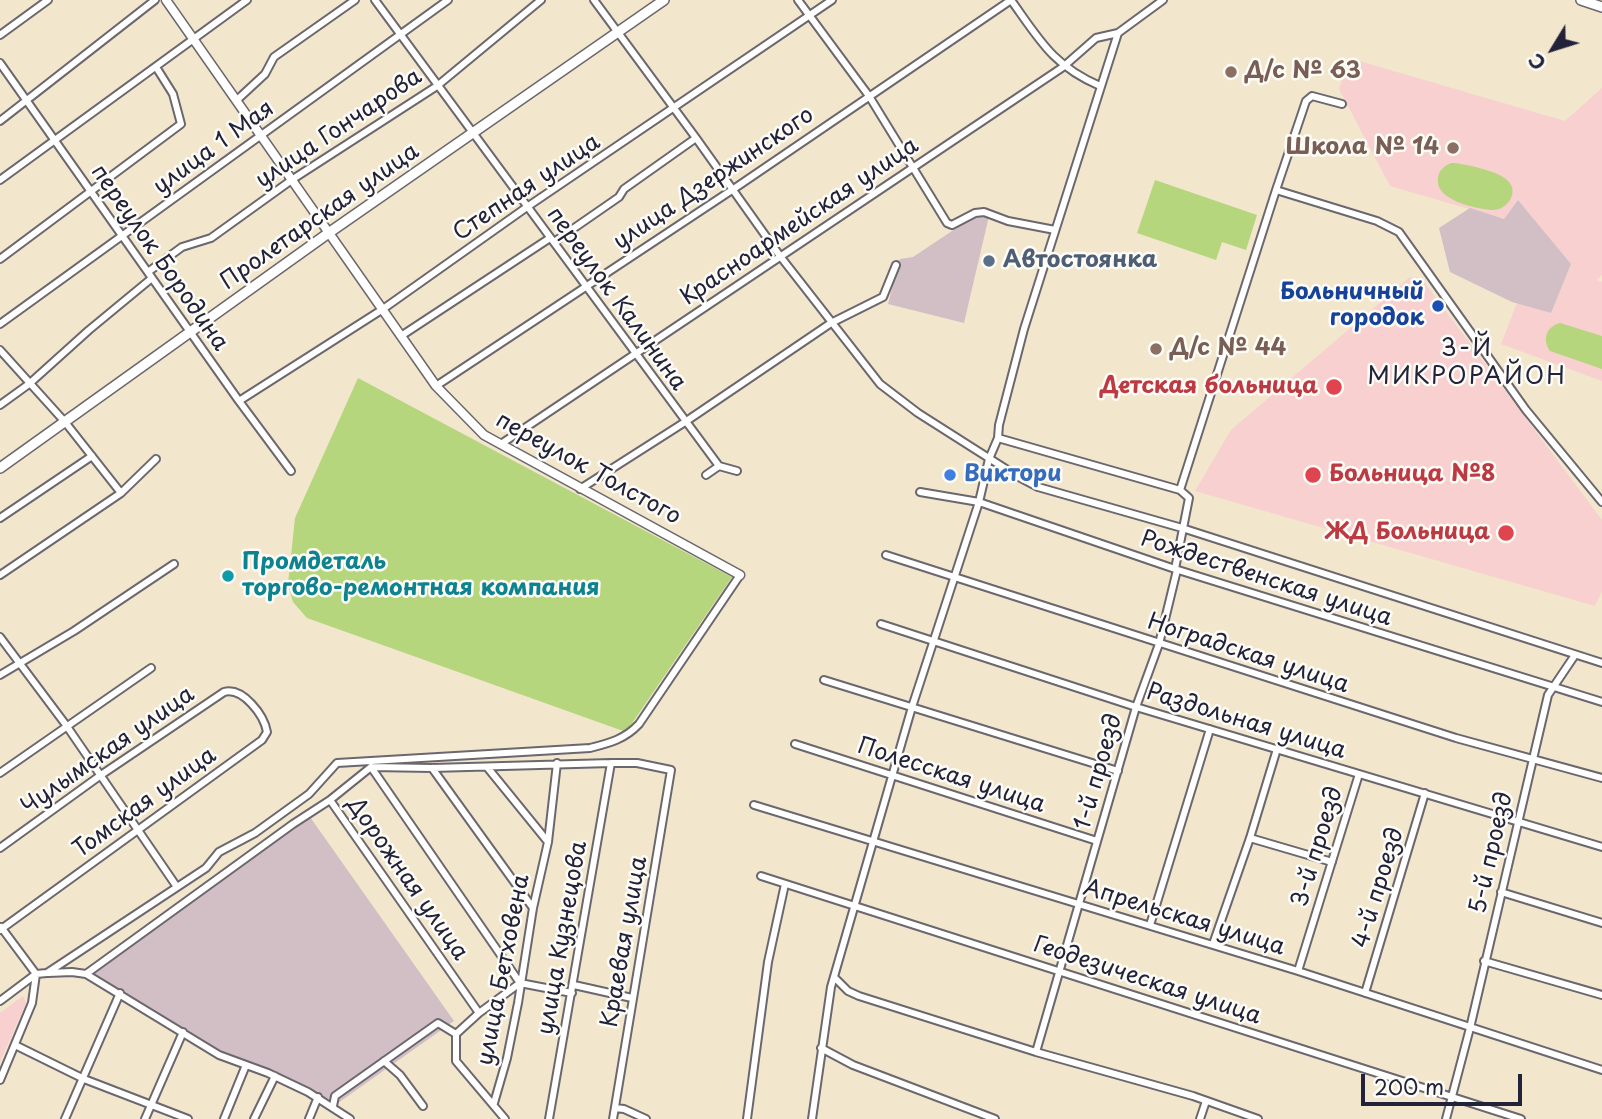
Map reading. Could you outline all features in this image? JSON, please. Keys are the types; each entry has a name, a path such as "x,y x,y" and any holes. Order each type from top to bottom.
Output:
{"main road":[{"name":"Пролетарская улица","path":"0,468 330,232 664,0"},
{"path":"1581,0 1602,7"}],"street":[{"path":"0,35 48,0"},
{"path":"0,121 155,0"},
{"name":"переулок Толстого","path":"166,0 238,99 436,386 484,435 740,575"},
{"path":"0,180 247,0"},
{"path":"238,99 265,74 274,57 355,0"},
{"name":"переулок Калинина","path":"375,0 719,466"},
{"name":"улица 1 Мая","path":"0,324 448,0"},
{"name":"улица Гончарова","path":"0,405 29,384 182,247 211,238 293,179 437,86 541,0"},
{"path":"594,0 831,323 880,384 918,413 1038,486 1182,528 1602,663"},
{"path":"798,0 869,96 947,223 952,225 975,213 984,212 1008,221 1055,230"},
{"name":"Степная улица","path":"239,401 383,309 527,207 832,0"},
{"path":"1011,0 1050,54 1063,67 1100,86"},
{"name":"улица Дзержинского","path":"436,386 733,190 1011,0"},
{"name":"Красноармейская улица","path":"501,444 1063,67 1096,38 1118,33 1163,0"},
{"path":"813,1119 821,1048 834,977 853,907 912,707 979,502 989,458 998,438 1015,361 1118,33"},
{"name":"переулок Бородина","path":"0,64 291,471"},
{"path":"0,259 181,124 173,94 156,67"},
{"path":"998,438 1180,491 1307,101 1312,96 1342,103"},
{"path":"401,336 619,197 624,189 696,138"},
{"path":"1276,190 1377,221 1399,232 1526,410 1602,502"},
{"path":"580,489 831,323 883,297 896,265"},
{"path":"0,350 65,422 89,458 121,493"},
{"path":"0,518 89,458"},
{"path":"0,575 121,493 156,459"},
{"path":"706,475 719,466 737,471"},
{"name":"1-й проезд","path":"1037,1052 1136,707 1159,644 1189,499 1180,491"},
{"name":"Рождественская улица","path":"920,492 979,502 1176,569 1602,702"},
{"name":"Ноградская улица","path":"886,555 1456,738 1602,778"},
{"path":"0,675 74,631 174,564"},
{"path":"47,973 206,868 219,852 256,834 309,794 337,763 590,748 617,741 639,724 740,575"},
{"name":"Раздольная улица","path":"881,624 1136,707 1602,847"},
{"path":"0,637 66,725 177,887"},
{"name":"5-й проезд","path":"1446,1119 1470,1028 1532,757 1552,687 1575,654"},
{"path":"0,773 151,668"},
{"path":"824,680 1118,771"},
{"name":"Чулымская улица","path":"0,848 101,775 224,692 238,692"},
{"name":"Томская улица","path":"1,928 262,740 267,732 266,723 238,692"},
{"path":"1150,925 1210,729"},
{"name":"Полесская улица","path":"795,744 1097,841"},
{"path":"1213,944 1250,838 1277,749"},
{"name":"улица Бетховена","path":"494,1103 507,1058 533,908 548,842 557,763"},
{"path":"86,974 330,800 371,767 611,763"},
{"name":"Краевая улица","path":"611,763 637,763 671,770 613,1119"},
{"name":"улица Кузнецова","path":"549,1119 611,763"},
{"path":"371,767 520,984"},
{"path":"487,767 548,842"},
{"path":"432,768 533,908"},
{"name":"3-й проезд","path":"1298,971 1359,774"},
{"name":"4-й проезд","path":"1365,993 1425,793"},
{"name":"Дорожная улица","path":"330,800 479,1013"},
{"name":"Апрельская улица","path":"754,805 872,843 1213,944 1602,1070"},
{"path":"1250,838 1332,862"},
{"name":"Геодезическая улица","path":"761,876 1521,1119"},
{"path":"747,1119 768,962 785,884"},
{"path":"1501,892 1602,923"},
{"path":"0,1080 32,1003 36,974 1,928"},
{"path":"1485,961 1602,995"},
{"path":"0,1001 36,974 86,974 219,1055 275,1076 318,1097 350,1119"},
{"path":"834,977 859,996 1258,1119"},
{"path":"505,1119 456,1061 456,1034 479,1013 520,984 572,993"},
{"path":"573,985 632,998"},
{"path":"65,1119 120,993"},
{"path":"333,1106 335,1096 438,1023 456,1034"},
{"path":"145,1119 183,1032"},
{"path":"15,1045 84,1079 188,1119"},
{"path":"821,1048 853,1065 995,1119"},
{"path":"384,1061 400,1076 423,1106"},
{"path":"224,1119 246,1065"},
{"path":"254,1119 275,1076"},
{"path":"309,1119 318,1097"},
{"path":"1200,1119 1206,1101"},
{"path":"615,1108 646,1119"}],"shaded area":[{"path":"1349,58 1565,121 1602,88 1602,275 1597,280 1602,282 1602,381 1501,344 1517,303 1551,313 1571,264 1518,200 1504,219 1390,186 1339,89"},
{"path":"1518,200 1571,264 1551,313 1512,302 1450,272 1439,228 1470,208 1504,219"},
{"path":"982,215 989,216 964,323 888,304 900,259 913,257 961,225"},
{"path":"1410,277 1421,278 1602,520 1602,591 1595,606 1195,491 1231,430"},
{"path":"310,817 454,1021 338,1103 256,1066 221,1054 93,974"},
{"path":"23,996 26,1003 0,1062 0,1013"}],"green space":[{"path":"1451,163 1480,168 1503,177 1511,184 1510,199 1503,207 1493,210 1477,208 1449,198 1439,186 1438,178 1442,169"},
{"path":"1155,180 1257,215 1246,250 1222,242 1216,260 1137,233"},
{"path":"1560,323 1602,336 1602,369 1550,351 1546,342 1547,334 1551,327"},
{"path":"358,378 732,577 626,732 307,618 293,602 288,584 295,518"}],"place":[{"name":"Д/с № 63","path":"1231,72"},
{"name":"Школа № 14","path":"1453,148"},
{"name":"Автостоянка","path":"989,261"},
{"name":"Больничный городок","path":"1438,306"},
{"name":"Д/с № 44","path":"1156,349"},
{"name":"Детская больница","path":"1334,387"},
{"name":"Виктори","path":"950,475"},
{"name":"Больница №8","path":"1313,475"},
{"name":"ЖД Больница","path":"1506,533"},
{"name":"Промдеталь торгово-ремонтная компания","path":"228,576"}],"district":[{"name":"3-Й МИКРОРАЙОН","path":"1467,363"}]}
